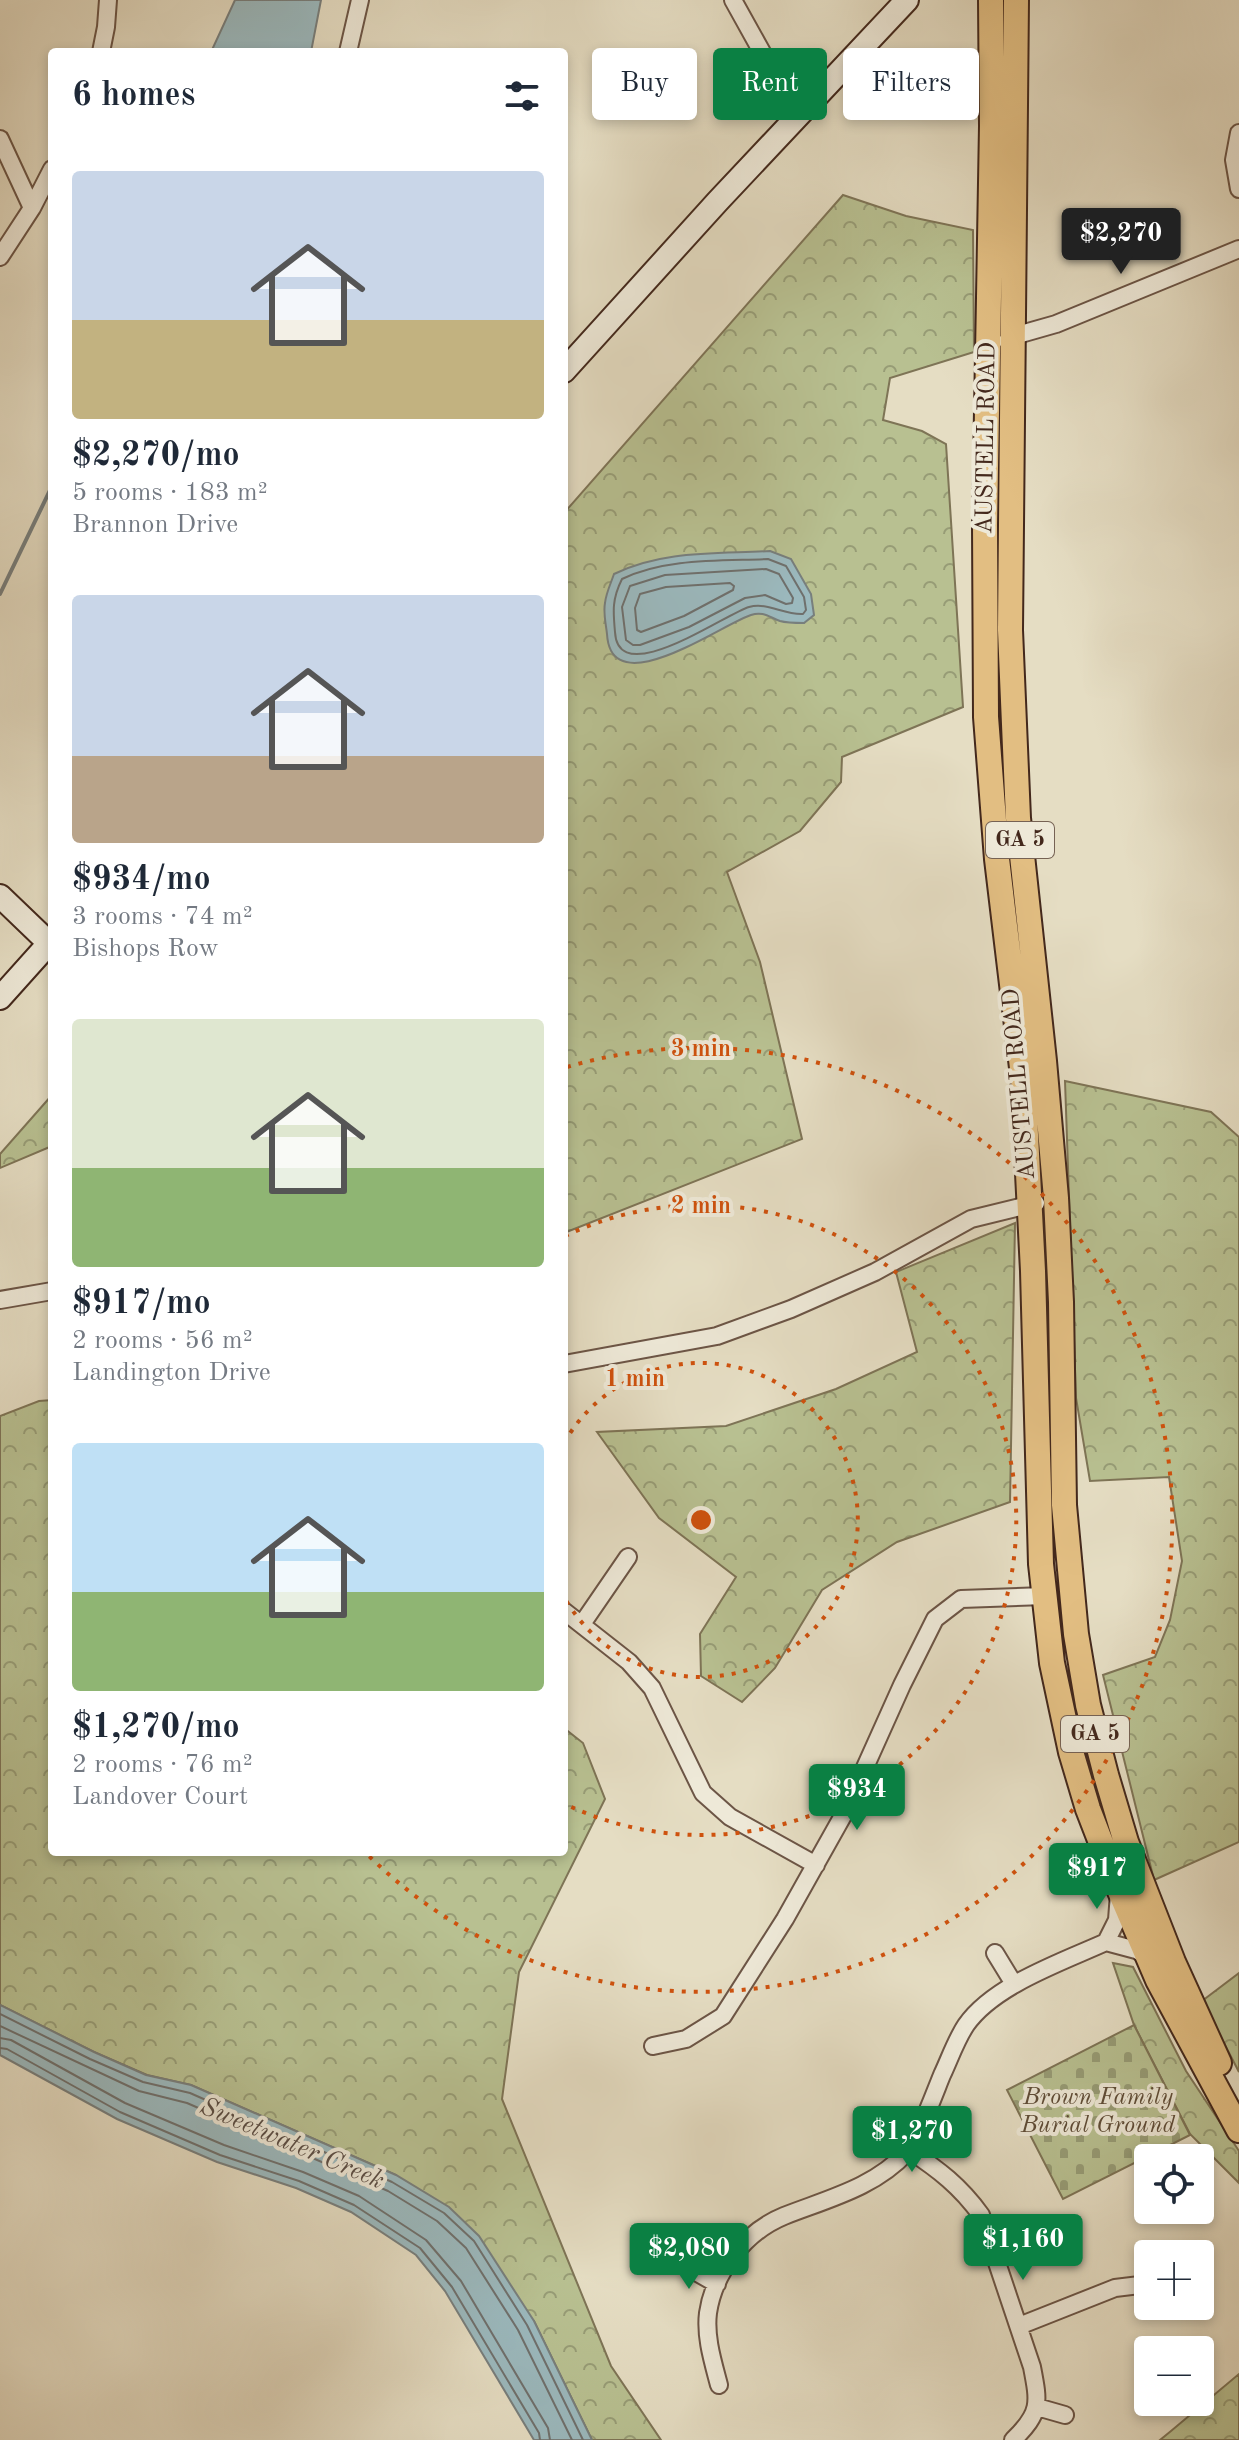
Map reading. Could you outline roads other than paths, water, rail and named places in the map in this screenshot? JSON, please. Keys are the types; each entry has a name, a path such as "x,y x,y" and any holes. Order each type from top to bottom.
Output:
{"main road":[{"name":"AUSTELL ROAD","path":"991,0 986,717 997,859 1023,1076 1033,1271 1041,1564 1052,1663 1071,1752 1088,1809 1119,1889 1183,2029 1239,2130"},
{"name":"AUSTELL ROAD","path":"1016,0 1010,630 1013,720 1018,818 1056,1198 1064,1505 1076,1634 1088,1705 1126,1842 1212,2050 1239,2101"}],"street":[{"path":"102,48 108,0"},
{"path":"349,48 360,0"},
{"path":"733,0 760,48"},
{"path":"827,84 907,0"},
{"path":"568,367 793,120"},
{"path":"1239,133 1234,160 1239,189"},
{"path":"0,139 32,208"},
{"path":"0,257 48,177"},
{"path":"988,354 1014,336 1056,324 1239,249"},
{"path":"0,896 48,939"},
{"path":"0,998 48,945"},
{"path":"568,1363 717,1336 791,1309 875,1272 971,1219 1056,1198"},
{"path":"0,1300 48,1292"},
{"path":"582,1624 628,1557"},
{"path":"653,2046 686,2039 723,2016 785,1919 845,1812 935,1619 961,1599 1045,1596"},
{"path":"568,1614 629,1662 652,1688 703,1793 730,1817 816,1865"},
{"path":"719,2385 711,2355 708,2312 730,2258 754,2233 781,2217 843,2195 881,2174 909,2150 968,2023 1014,1984 1106,1942 1117,1920 1119,1889"},
{"path":"1106,1942 1149,1957"},
{"path":"995,1953 1014,1984"},
{"path":"909,2150 944,2173 981,2215 1032,2367 1037,2407 1030,2422 1013,2440"},
{"path":"682,2264 717,2284"},
{"path":"1019,2326 1115,2288 1134,2286"},
{"path":"1037,2407 1065,2415"}],"water":[{"path":"235,0 321,0 312,48 213,48"},
{"path":"770,551 791,559 811,594 814,615 804,623 783,622 755,614 694,644 647,662 627,662 613,654 604,611 614,574 632,566 670,557"},
{"name":"Sweetwater Creek","path":"0,2005 146,2075 191,2085 396,2175 449,2207 479,2236 534,2321 592,2440 534,2440 445,2291 416,2255 351,2212 296,2188 217,2162 117,2119 0,2055"}],"waterway":[{"path":"0,594 48,494"}],"park label":[{"name":"Brown Family Burial Ground","path":"1098,2112"}]}
